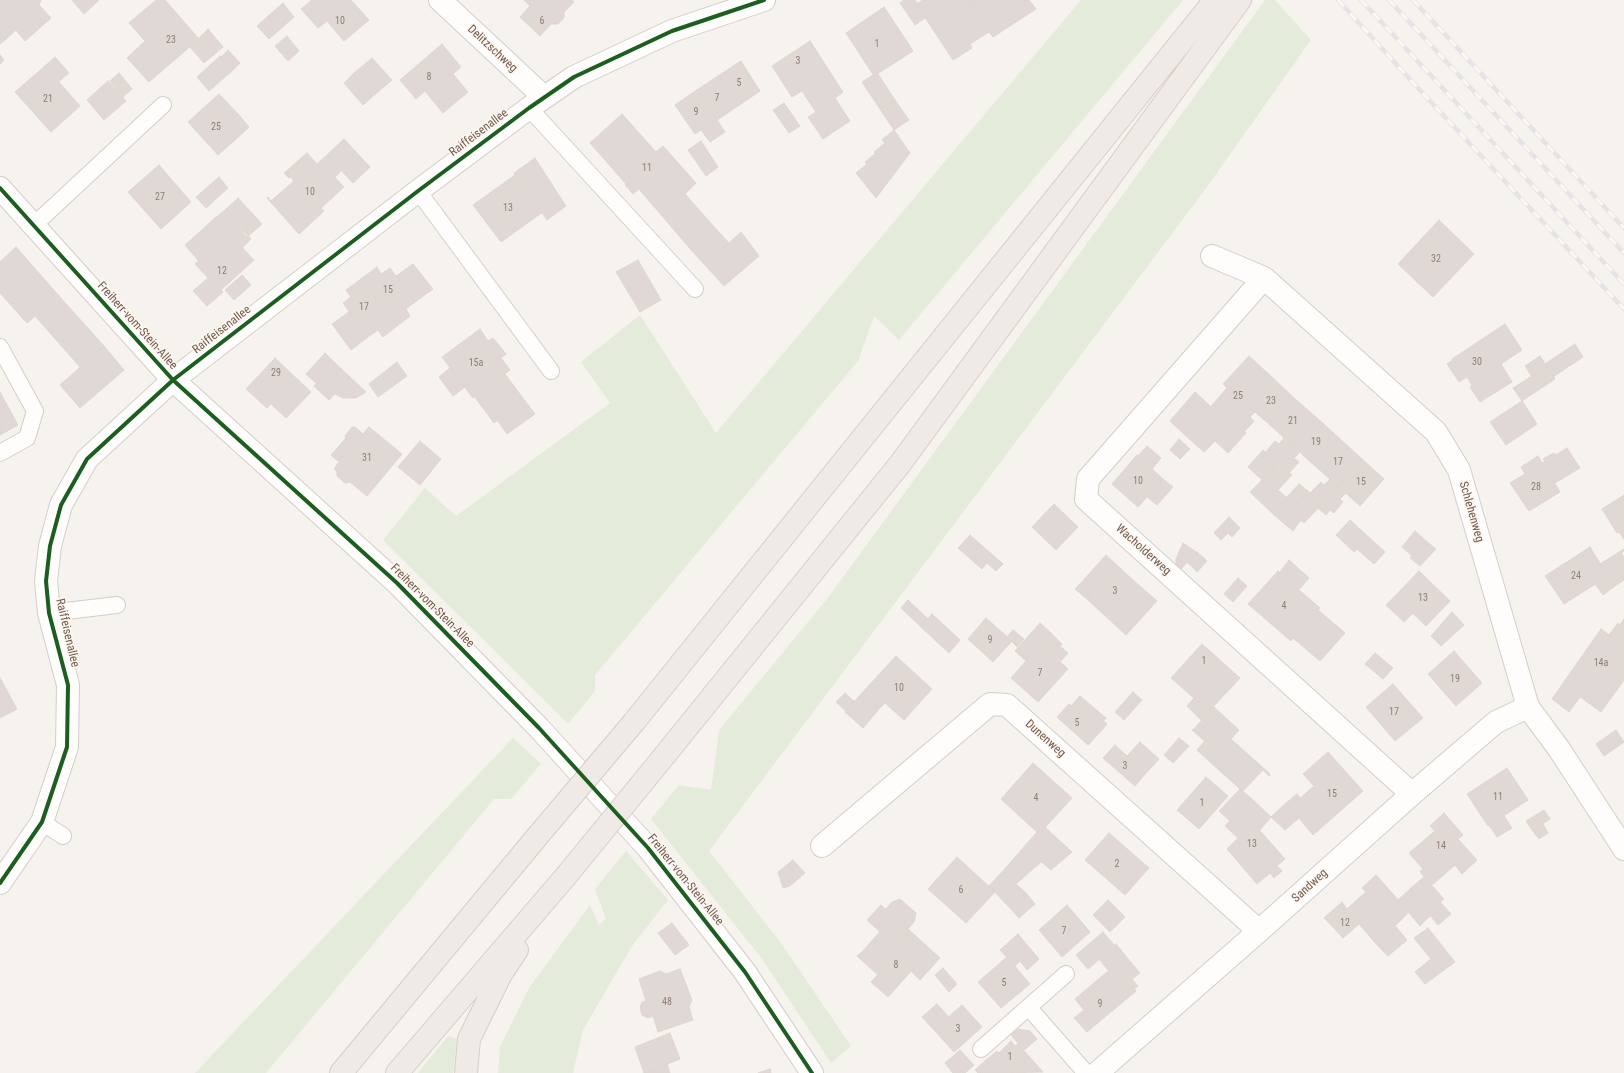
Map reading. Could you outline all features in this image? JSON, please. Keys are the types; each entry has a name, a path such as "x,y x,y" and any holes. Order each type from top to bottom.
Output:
{"highway":[{"path":"340,1073 634,722 1215,0"},
{"path":"397,1073 566,876 900,464 1240,0"},
{"path":"466,1073 469,1039 501,974 566,876"}],"street":[{"name":"Delitzschweg","path":"440,0 537,103"},
{"name":"Raiffeisenallee","path":"2,874 42,822 67,747 68,685 49,613 46,581 50,546 60,505 87,459 173,380 418,191 574,77 672,32 764,0"},
{"name":"Freiherr-vom-Stein-Allee","path":"0,188 173,380 397,583 538,728 648,848 745,972 812,1073"},
{"name":"Schlehenweg","path":"1212,256 1264,278 1436,432 1458,470 1528,707 1559,749 1624,849"},
{"name":"Wacholderweg","path":"1264,278 1088,479 1086,499 1412,794"},
{"name":"Dunenweg","path":"822,846 990,704 1008,705 1259,931"},
{"name":"Sandweg","path":"1097,1073 1412,794 1496,722 1528,707"}],"lane":[{"path":"537,103 695,289"},
{"path":"34,226 163,105"},
{"path":"418,191 551,371"},
{"path":"0,347 35,411 27,438 0,453"},
{"path":"49,613 116,605"},
{"path":"42,822 63,836"},
{"path":"981,1049 1066,974"},
{"path":"1028,1008 1086,1073"}],"green space":[{"path":"1081,0 1183,0 899,340 874,316 858,361 595,675 595,691 568,724 383,540 425,488 456,516 610,403 581,362 640,315 716,433"},
{"path":"1265,0 1275,0 1311,40 1204,191 709,851 781,943 851,1046 831,1063 762,959 651,819 679,785 711,790 719,730 827,599"},
{"path":"513,738 541,764 511,799 494,799 266,1073 195,1073"},
{"path":"626,851 668,900 632,946 583,1030 573,1073 498,1073 500,1047 529,988 590,905 599,925 606,919 595,889"},
{"path":"448,1036 457,1039 453,1073 418,1073"}],"building":[{"path":"0,0 41,0 39,5 51,18 25,41 16,30 5,40 0,33"},
{"path":"72,0 99,0 84,14"},
{"path":"156,0 165,0 199,39 149,82 127,58 145,41 129,23"},
{"path":"312,0 351,0 369,20 344,41 327,21 318,28 301,9"},
{"path":"524,0 572,0 574,2 564,12 564,18 558,24 551,24 540,36 520,17 530,6"},
{"path":"904,0 915,0 925,18 915,25 900,3"},
{"path":"923,0 969,0 973,5 980,0 1029,0 1036,9 993,37 989,32 970,44 972,48 953,60 916,4"},
{"path":"969,0 980,0 973,5"},
{"path":"283,3 294,17 269,39 257,26"},
{"path":"884,7 906,40 895,48 902,58 874,76 846,33"},
{"path":"208,29 223,47 204,63 190,47"},
{"path":"0,33 5,40 0,44"},
{"path":"287,36 299,51 288,61 275,46"},
{"path":"906,40 913,51 902,58 895,48"},
{"path":"810,41 843,92 835,98 850,121 823,139 808,117 816,112 802,91 792,97 772,66"},
{"path":"442,44 461,67 453,74 468,92 443,113 425,91 416,99 400,80"},
{"path":"228,50 240,63 233,70 221,57"},
{"path":"0,55 4,60 0,64"},
{"path":"220,56 233,70 209,91 197,77"},
{"path":"55,57 69,73 58,82 45,66"},
{"path":"372,58 392,80 372,97 353,74"},
{"path":"741,61 760,91 738,106 718,76"},
{"path":"45,66 80,106 51,132 15,92"},
{"path":"119,73 132,89 123,97 110,81"},
{"path":"353,74 372,97 363,105 344,83"},
{"path":"878,74 895,100 880,109 862,82 873,75"},
{"path":"718,76 738,106 717,120 697,90"},
{"path":"108,81 126,101 104,120 87,100"},
{"path":"697,90 725,132 710,142 701,130 695,134 675,105"},
{"path":"219,94 238,114 232,119 244,132 218,155 188,122"},
{"path":"895,100 909,120 894,130 880,109"},
{"path":"784,103 800,126 789,133 773,110"},
{"path":"238,114 249,127 244,132 232,119"},
{"path":"622,114 656,152 663,146 696,183 685,194 716,229 692,251 639,189 633,194 590,143"},
{"path":"894,130 910,153 876,198 856,173 867,164 865,162 875,154 874,152 885,143 882,140"},
{"path":"344,139 355,151 338,167 327,155"},
{"path":"701,141 718,167 706,176 688,150"},
{"path":"355,151 370,167 353,183 338,167"},
{"path":"307,153 317,164 327,155 334,163 322,173 306,157 287,173 290,177 289,178 284,173"},
{"path":"306,157 322,173 327,169 344,187 321,208 324,211 299,234 267,198 268,197 271,201 294,181 287,173"},
{"path":"535,158 549,180 530,194 514,173"},
{"path":"334,163 342,170 335,177 327,169"},
{"path":"159,165 191,202 161,229 128,192"},
{"path":"515,175 543,212 501,242 473,205"},
{"path":"219,177 228,188 206,208 196,197"},
{"path":"549,180 566,206 547,220 530,194"},
{"path":"238,198 262,224 247,237 224,211"},
{"path":"224,211 251,239 242,248 215,218"},
{"path":"215,218 219,223 197,243 193,238"},
{"path":"1439,220 1474,254 1433,297 1398,264"},
{"path":"219,223 254,260 221,290 223,292 207,306 193,291 208,278 195,264 206,254 196,243"},
{"path":"716,229 729,243 705,265 692,251"},
{"path":"741,232 759,256 724,286 705,265"},
{"path":"193,238 197,243 189,250 185,245"},
{"path":"196,243 206,254 199,261 189,250"},
{"path":"16,247 59,296 27,323 0,293 0,262"},
{"path":"638,260 661,300 640,312 616,272"},
{"path":"413,264 433,289 415,302 396,276"},
{"path":"377,267 381,274 390,268 415,302 406,309 410,316 397,326 361,279"},
{"path":"242,275 251,285 234,300 225,290"},
{"path":"361,279 397,326 383,337 378,330 368,337 343,303 351,297 346,290"},
{"path":"59,296 104,346 80,367 35,316"},
{"path":"349,312 368,337 351,350 332,324"},
{"path":"1505,324 1522,350 1501,364 1512,382 1480,402 1470,387 1472,385 1467,377 1459,382 1447,364 1453,360 1452,359"},
{"path":"480,329 488,341 493,338 506,354 501,358 510,370 473,398 442,357"},
{"path":"1575,344 1583,357 1553,377 1545,364"},
{"path":"104,346 124,370 80,408 60,385"},
{"path":"325,353 335,363 317,384 306,374"},
{"path":"1249,356 1272,377 1232,421 1213,404 1227,388 1223,384"},
{"path":"1540,356 1555,379 1546,385 1537,373 1532,377 1525,366"},
{"path":"275,358 311,392 286,418 271,404 267,408 246,389"},
{"path":"397,362 407,376 378,397 369,384"},
{"path":"335,363 350,377 329,400 314,386"},
{"path":"450,368 465,387 453,396 439,377"},
{"path":"1537,373 1546,385 1522,401 1513,388"},
{"path":"505,374 525,401 494,423 474,396"},
{"path":"350,377 366,392 356,398 343,398 335,394"},
{"path":"1272,377 1294,398 1270,425 1247,405"},
{"path":"0,392 18,425 0,435"},
{"path":"1195,392 1210,406 1185,435 1170,421"},
{"path":"1294,398 1317,418 1292,445 1270,425"},
{"path":"525,401 535,414 507,434 498,421"},
{"path":"1522,401 1537,424 1506,445 1490,422"},
{"path":"1213,404 1232,421 1215,441 1195,423"},
{"path":"1247,405 1255,412 1250,417 1254,421 1244,432 1246,433 1228,453 1215,441"},
{"path":"1317,418 1339,438 1315,466 1292,445"},
{"path":"1195,423 1215,441 1204,452 1185,435"},
{"path":"352,427 355,427 363,434 355,443 345,436"},
{"path":"369,427 402,454 367,496 350,482 345,483 337,476 337,472 334,469 339,462 331,455 347,437 355,443"},
{"path":"1284,438 1292,445 1272,468 1265,461 1269,456 1265,453 1275,441 1279,444"},
{"path":"1339,438 1362,459 1338,486 1315,466"},
{"path":"1179,439 1190,449 1180,459 1170,450"},
{"path":"420,441 441,459 420,485 398,467"},
{"path":"1292,445 1300,452 1294,458 1299,462 1289,473 1285,469 1280,475 1272,468"},
{"path":"1147,446 1161,458 1152,469 1138,456"},
{"path":"1567,448 1580,468 1555,483 1542,463 1545,462 1543,459 1554,453 1556,455"},
{"path":"1263,450 1269,456 1265,461 1272,468 1262,480 1248,467"},
{"path":"1137,455 1163,479 1138,507 1112,484"},
{"path":"1538,456 1560,492 1529,511 1510,483 1525,474 1521,467"},
{"path":"1362,459 1384,479 1360,506 1338,486"},
{"path":"1272,468 1280,475 1285,469 1292,475 1276,492 1262,480"},
{"path":"1163,479 1173,487 1157,505 1147,497"},
{"path":"1330,479 1338,486 1322,504 1310,493 1321,482 1324,485"},
{"path":"1262,480 1276,492 1278,490 1286,497 1272,513 1250,492"},
{"path":"1299,484 1308,491 1290,511 1301,520 1293,531 1272,513"},
{"path":"1338,486 1346,493 1340,499 1343,502 1334,513 1330,510 1326,515 1318,508"},
{"path":"1308,491 1322,504 1304,523 1290,511"},
{"path":"1624,495 1624,539 1619,532 1617,533 1602,509"},
{"path":"1054,504 1078,527 1056,550 1032,527"},
{"path":"1229,517 1240,528 1232,537 1228,533 1221,540 1214,533"},
{"path":"1350,520 1385,552 1374,564 1357,549 1354,552 1336,535"},
{"path":"1415,531 1426,541 1412,556 1402,547"},
{"path":"970,535 1003,564 996,571 987,563 982,569 958,548"},
{"path":"1426,541 1436,549 1420,566 1410,558"},
{"path":"1183,543 1196,552 1181,569 1176,564 1176,559"},
{"path":"1590,547 1608,576 1564,604 1545,576"},
{"path":"1624,549 1621,553 1624,557 1624,580 1615,586 1600,564"},
{"path":"1197,552 1207,561 1197,572 1187,562"},
{"path":"1106,555 1121,569 1119,572 1131,584 1133,580 1157,601 1126,635 1088,600 1091,596 1079,585"},
{"path":"1289,560 1309,578 1296,593 1277,576"},
{"path":"1121,569 1133,580 1131,584 1119,572"},
{"path":"1278,571 1280,573 1277,576 1296,593 1299,590 1320,608 1291,641 1248,604"},
{"path":"1419,571 1450,601 1426,626 1395,596"},
{"path":"1608,576 1615,586 1603,595 1595,584"},
{"path":"1238,578 1247,586 1233,602 1224,594"},
{"path":"1079,585 1091,596 1088,600 1075,589"},
{"path":"1395,596 1413,613 1404,622 1386,605"},
{"path":"908,600 928,619 921,627 901,608"},
{"path":"1318,610 1345,633 1320,661 1293,638"},
{"path":"1452,612 1464,625 1441,646 1431,636"},
{"path":"932,614 960,640 949,653 921,627"},
{"path":"986,618 1012,641 993,662 968,639"},
{"path":"1624,619 1624,646 1609,635 1618,623 1620,625"},
{"path":"1040,623 1051,633 1026,661 1015,651"},
{"path":"1601,629 1624,646 1624,680 1601,712 1580,697 1569,712 1552,699"},
{"path":"1013,630 1024,639 1017,647 1007,637"},
{"path":"1051,633 1062,644 1060,646 1068,653 1061,661 1041,644"},
{"path":"1041,644 1068,669 1038,702 1011,678"},
{"path":"1202,644 1240,678 1212,708 1199,695 1195,699 1171,678"},
{"path":"1454,651 1482,683 1456,706 1428,674"},
{"path":"1375,653 1393,668 1383,679 1365,664"},
{"path":"896,656 932,689 904,720 885,703 879,709 862,693"},
{"path":"0,678 17,709 0,718"},
{"path":"1393,684 1423,718 1395,741 1366,707"},
{"path":"1133,692 1142,700 1124,720 1115,712"},
{"path":"845,693 854,701 846,711 836,702"},
{"path":"862,693 879,709 863,728 845,712"},
{"path":"1199,695 1212,708 1209,712 1195,699"},
{"path":"1080,696 1106,718 1097,729 1071,706"},
{"path":"1194,698 1209,712 1201,720 1187,706"},
{"path":"1069,704 1100,732 1088,745 1057,717"},
{"path":"1214,707 1239,730 1218,753 1192,730 1194,729 1198,733 1217,712 1212,708"},
{"path":"1212,708 1217,712 1198,733 1194,729"},
{"path":"1103,721 1107,724 1100,732 1097,729"},
{"path":"1616,730 1624,742 1604,756 1596,744"},
{"path":"1179,738 1189,746 1173,763 1164,755"},
{"path":"1231,739 1270,774 1269,776 1263,770 1243,791 1249,797 1210,762"},
{"path":"1140,742 1159,759 1146,773 1127,756"},
{"path":"1204,742 1218,753 1210,762 1197,750"},
{"path":"1115,745 1146,773 1135,786 1103,758"},
{"path":"1328,752 1363,791 1313,835 1299,818 1285,830 1271,817 1286,803 1290,807 1314,786 1303,774"},
{"path":"1033,763 1072,798 1039,834 1001,799"},
{"path":"1507,768 1528,800 1488,826 1467,794"},
{"path":"1206,777 1228,796 1199,829 1177,810"},
{"path":"1240,789 1251,798 1230,821 1219,811"},
{"path":"1297,794 1300,798 1290,807 1286,803"},
{"path":"1251,798 1271,817 1260,830 1254,824 1252,826 1238,812"},
{"path":"1544,810 1550,819 1532,830 1526,821"},
{"path":"1238,812 1252,826 1254,824 1285,859 1277,866 1282,871 1274,878 1270,873 1257,884 1227,849 1238,838 1225,826"},
{"path":"1444,813 1463,835 1458,839 1477,860 1462,874 1455,865 1432,885 1420,872 1423,869 1409,853 1435,831 1430,826"},
{"path":"1504,816 1512,828 1497,837 1489,825"},
{"path":"1543,824 1548,833 1539,839 1532,830"},
{"path":"1045,827 1049,831 1030,852 1041,862 1016,884 1002,872 1037,832 1039,834"},
{"path":"1049,831 1072,852 1051,870 1030,852"},
{"path":"1109,833 1149,868 1125,895 1085,860"},
{"path":"957,857 995,892 966,923 928,889"},
{"path":"793,860 805,873 790,886 783,888 778,872"},
{"path":"1002,872 1026,893 1009,907 989,886"},
{"path":"1376,875 1409,912 1395,926 1397,928 1378,946 1359,924 1343,938 1330,924 1366,892 1362,888"},
{"path":"1424,877 1444,899 1428,913 1411,888"},
{"path":"1411,888 1430,916 1420,926 1398,900"},
{"path":"1026,893 1035,904 1019,918 1009,907"},
{"path":"900,899 916,913 914,922 908,929 886,909 892,902"},
{"path":"1108,900 1125,917 1110,932 1093,915"},
{"path":"1342,902 1347,909 1330,924 1324,918"},
{"path":"1440,902 1451,914 1438,925 1428,913"},
{"path":"881,905 909,930 900,940 885,926 880,932 867,920"},
{"path":"1067,905 1090,932 1062,957 1039,930"},
{"path":"672,923 689,945 675,955 658,933"},
{"path":"885,926 922,959 888,997 871,982 882,970 862,952"},
{"path":"1397,928 1407,940 1388,956 1378,946"},
{"path":"1428,928 1455,962 1425,984 1415,972 1431,959 1414,938"},
{"path":"909,930 940,958 920,980 911,971 922,959 900,940"},
{"path":"1103,932 1115,946 1088,969 1076,955"},
{"path":"1018,934 1039,959 1027,970 1020,961 1015,966 1000,950"},
{"path":"1116,944 1129,960 1118,970 1114,966 1108,970 1099,959"},
{"path":"862,952 882,970 878,975 857,956"},
{"path":"1007,957 1030,984 1001,1008 978,982"},
{"path":"1129,960 1140,973 1132,979 1129,976 1125,979 1118,970"},
{"path":"1114,966 1136,991 1087,1032 1074,1018 1084,1010 1075,999"},
{"path":"943,968 957,984 949,992 935,975"},
{"path":"680,969 692,1000 689,1007 693,1020 658,1032 653,1016 648,1018 642,1015 640,1008 642,1002 646,1001 639,979 660,971 666,974"},
{"path":"1129,976 1138,986 1134,989 1125,979"},
{"path":"937,1004 949,1017 934,1030 922,1017"},
{"path":"962,1005 982,1027 954,1052 934,1030"},
{"path":"1018,1029 1030,1031 1037,1039 1024,1050 1011,1035"},
{"path":"670,1033 680,1059 644,1073 635,1047"},
{"path":"1011,1041 1015,1046 1018,1044 1043,1072 995,1073 986,1060 997,1051 999,1053"},
{"path":"960,1050 974,1065 965,1073 953,1073 945,1063"},
{"path":"986,1060 995,1073 978,1073 975,1070"},
{"path":"667,1064 670,1073 644,1073"},
{"path":"770,1069 771,1073 758,1073"}],"railway":[{"path":"1338,0 1624,309"},
{"path":"1361,0 1624,284"},
{"path":"1389,0 1624,253"},
{"path":"1413,0 1624,228"}],"cycle path":[{"path":"0,883 42,822 67,747 68,685 49,613 46,581 50,546 61,505 87,459 173,380 418,191 529,108 574,77 672,31 764,0"},
{"path":"0,188 173,380 397,583 539,728 648,848 745,972 812,1073"}]}
